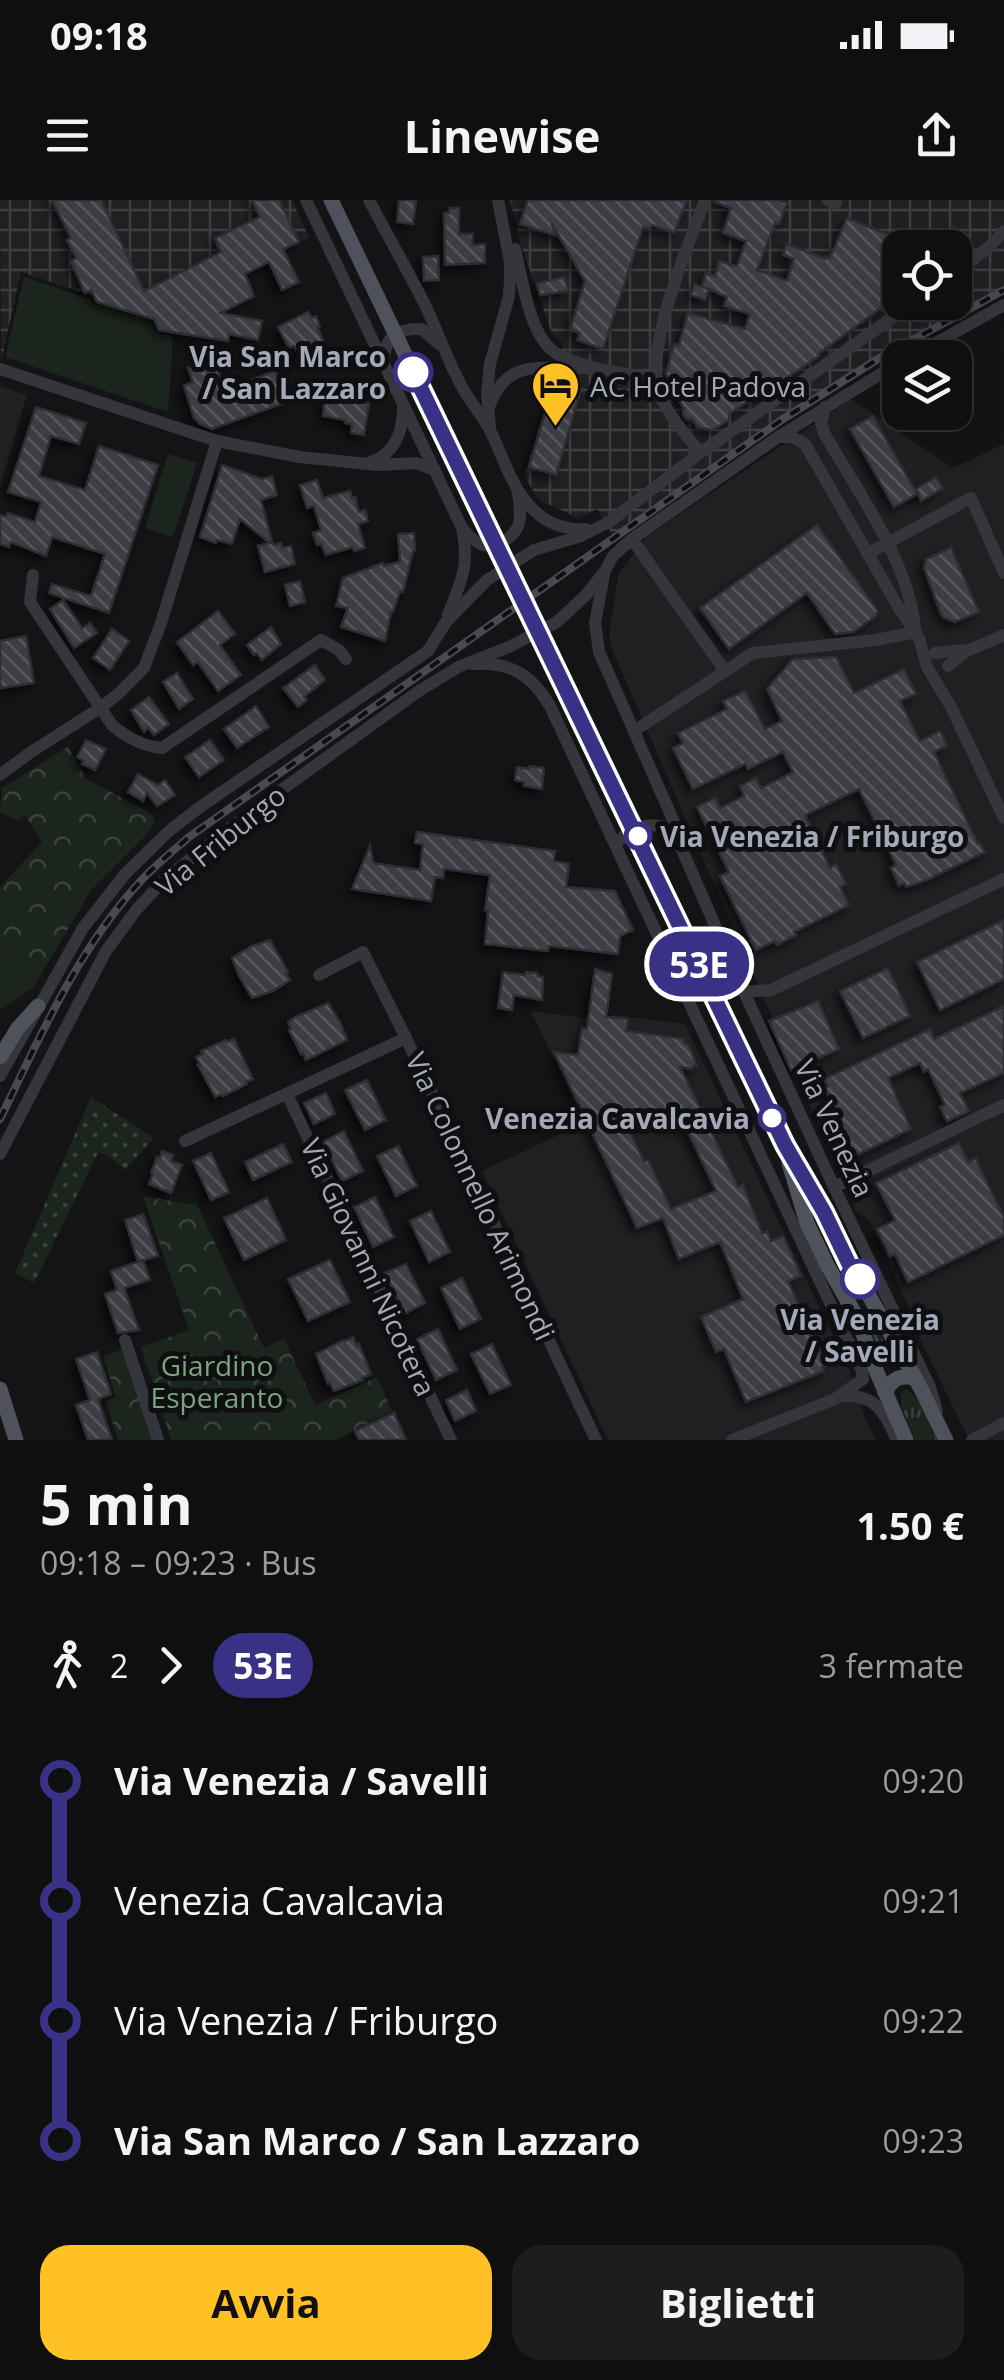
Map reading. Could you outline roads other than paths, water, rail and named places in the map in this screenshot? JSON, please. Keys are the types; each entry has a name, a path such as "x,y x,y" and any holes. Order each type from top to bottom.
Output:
{"main road":[{"name":"Via Venezia","path":"331,200 785,1145 944,1436"},
{"path":"0,1057 38,1006"},
{"name":"Via Venezia","path":"785,1145 807,1223 858,1318 869,1373 885,1393 906,1440"},
{"path":"885,1393 897,1378 915,1378"},
{"path":"0,1390 16,1440"}],"street":[{"path":"306,200 462,528 473,540 494,545 506,540 518,526 517,488"},
{"path":"369,200 440,336 464,392 490,430 517,488 540,516 553,524 580,530 598,528 889,320"},
{"path":"700,453 662,398 655,376 670,299 705,200"},
{"path":"490,430 490,364 510,280 499,203"},
{"path":"499,203 541,337 552,351 597,369"},
{"path":"972,260 1004,231"},
{"path":"941,340 1004,305"},
{"path":"384,367 386,345 391,337 406,330 422,329 441,345"},
{"path":"488,409 502,384 523,368 540,365 597,369 644,378 655,376"},
{"path":"0,369 217,441 300,458 416,464 435,470"},
{"name":"Via Friburgo","path":"0,1154 106,951 166,878 418,691 465,664 546,629 575,607 613,556 632,539 778,437 882,373"},
{"path":"369,463 383,458 397,441 403,402"},
{"path":"825,407 821,422 824,433 887,542 912,606 916,633"},
{"path":"778,437 792,437 805,444 900,610 938,663 951,707 1004,818"},
{"path":"0,776 100,708 144,668 217,441"},
{"path":"868,554 971,498 1004,572"},
{"path":"446,622 466,560 462,528"},
{"name":"Via Friburgo","path":"0,1076 82,928 125,874 169,830 428,651 446,622 487,580 534,550 598,528"},
{"path":"632,539 725,671"},
{"name":"Via Venezia","path":"605,571 598,605 597,642 744,992 930,1387 944,1436"},
{"path":"33,575 30,602 100,708 120,733 146,746 162,748 321,640 346,659"},
{"path":"634,730 753,653 916,633"},
{"path":"938,663 1004,634"},
{"name":"Via Venezia","path":"465,664 490,663 509,668 540,688 862,1371 869,1373"},
{"path":"616,844 624,834 642,825 661,825 670,829 680,844"},
{"path":"744,992 771,990 1004,878"},
{"name":"Via Colonnello Arimondi","path":"319,975 362,952 596,1440"},
{"path":"184,1142 406,1038"},
{"name":"Via Giovanni Nicotera","path":"287,1094 451,1440"},
{"path":"834,1186 1004,1105"},
{"name":"Via Venezia","path":"768,1172 807,1223"},
{"path":"125,1340 158,1440"},
{"path":"838,1397 869,1373"},
{"path":"732,1440 838,1397 854,1395 875,1403 897,1440"},
{"path":"972,1440 1004,1422"}],"railway":[{"path":"0,1119 45,1027 96,938 138,884 189,837 783,419 878,359 1004,290"}],"place":[{"name":"Via San Marco / San Lazzaro","path":"413,372"},
{"name":"AC Hotel Padova","path":"555,428"},
{"name":"Via Venezia / Friburgo","path":"638,836"},
{"name":"Venezia Cavalcavia","path":"772,1118"},
{"name":"Via Venezia / Savelli","path":"860,1279"}],"park label":[{"name":"Giardino Esperanto","path":"217,1381"}]}
